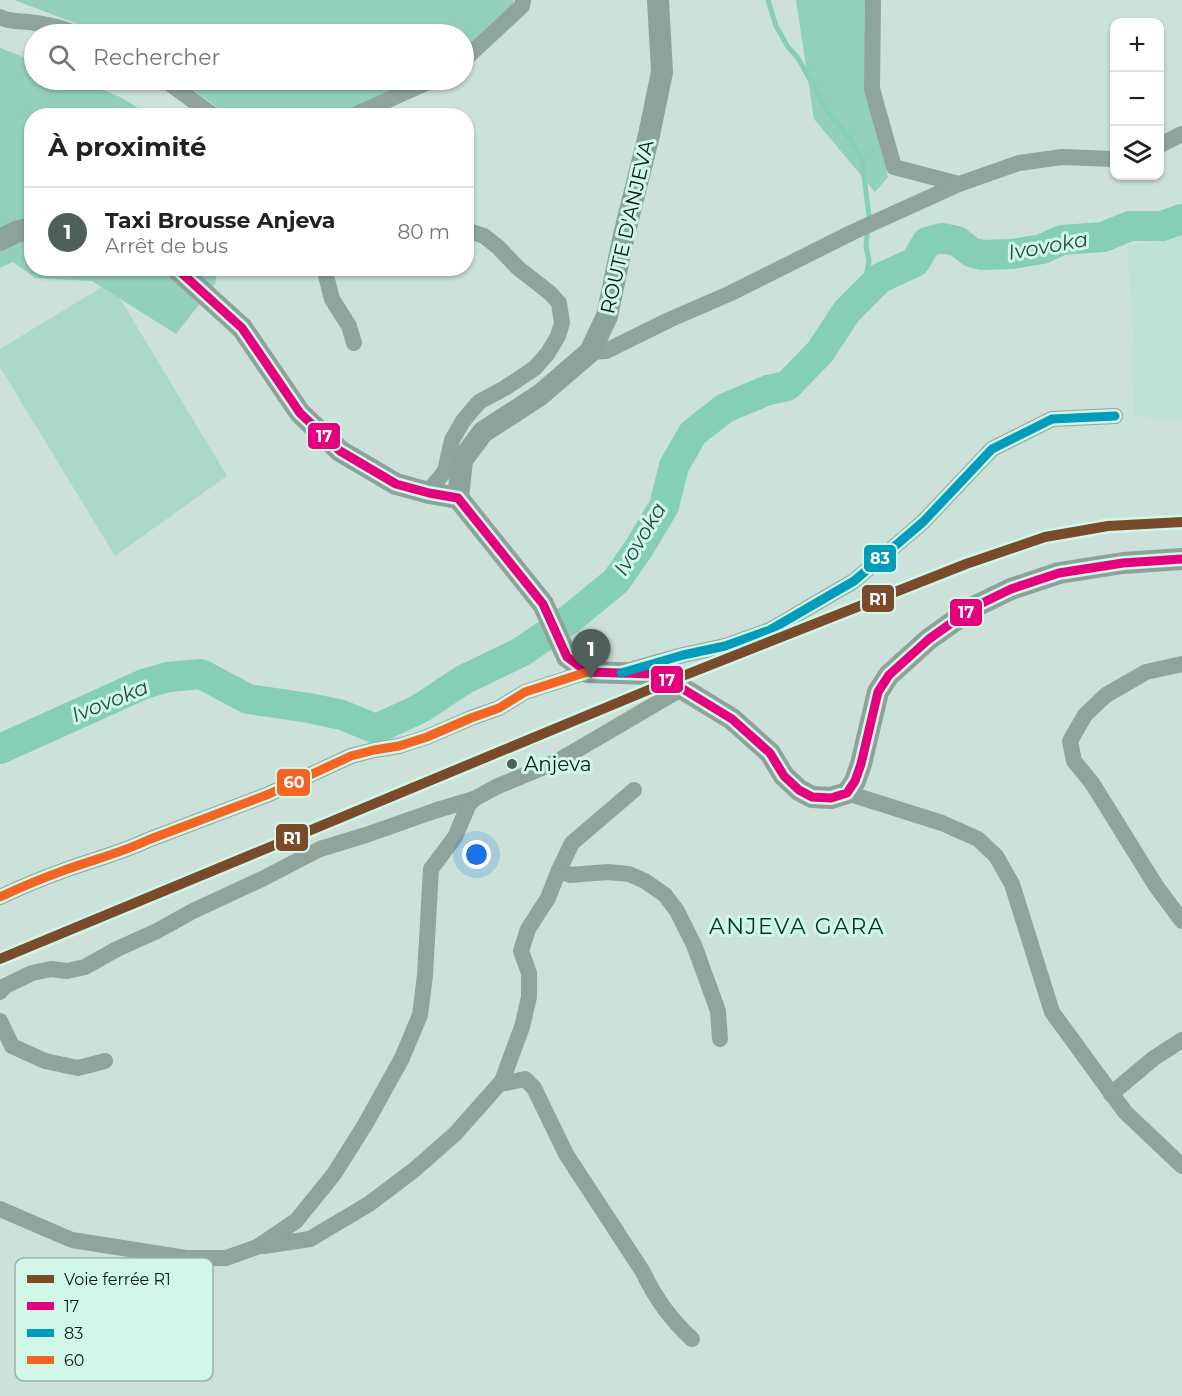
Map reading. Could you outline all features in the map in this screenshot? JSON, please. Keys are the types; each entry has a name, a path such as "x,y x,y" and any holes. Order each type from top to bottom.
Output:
{"street":[{"path":"474,51 522,6 523,0"},
{"name":"ROUTE D'ANJEVA","path":"458,498 462,460 483,432 540,395 590,352 608,316 624,235 662,72 658,0"},
{"path":"873,0 873,89 894,167 959,184"},
{"path":"0,16 7,20 41,24"},
{"path":"179,90 203,108"},
{"path":"370,108 410,90"},
{"path":"1164,143 1182,134"},
{"path":"590,352 606,351 731,293 853,232 959,184 1019,163 1062,157 1110,159"},
{"path":"0,240 24,230"},
{"path":"426,492 445,471 452,440 463,421 479,402 535,368 548,353 558,336 562,323 559,303 550,293 518,268 498,247 484,236 474,233"},
{"path":"185,276 242,328 300,413 340,451 396,484 458,498 543,604 567,657 587,672"},
{"path":"326,276 332,299 349,327 354,343"},
{"path":"621,673 724,646 770,630 854,581 923,522 992,449 1052,419 1115,416"},
{"path":"847,793 855,782 861,764 878,692 889,675 929,639 974,607 1011,589 1059,573 1123,563 1182,559"},
{"path":"1182,664 1146,672 1106,695 1085,715 1070,741 1074,761 1092,783 1156,886 1182,921"},
{"path":"0,897 65,870 130,849 269,794 351,756 399,747 427,737 499,708 525,692 587,672 653,674 669,681 732,719 770,753 784,776 799,790 812,797 831,798 847,793 942,823 978,839 996,856 1012,884 1052,1012 1125,1112 1182,1166"},
{"path":"0,992 5,986 32,973 51,969 67,971 85,967 320,849 474,799 558,760 681,689"},
{"path":"0,1209 72,1240 186,1258 226,1258 257,1247 310,1239 369,1204 414,1170 455,1134 502,1082 522,1027 529,997 529,973 521,951 528,929 548,898 572,843 634,790"},
{"path":"257,1247 296,1221 334,1174 366,1123 402,1058 420,1015 425,975 431,869 455,837 469,804 474,799"},
{"path":"559,870 570,875 608,872 629,874 645,881 665,895 677,911 694,945 718,1011 720,1038"},
{"path":"0,1021 12,1046 45,1061 78,1068 105,1061"},
{"path":"1111,1094 1154,1058 1182,1040"},
{"path":"502,1082 525,1079 534,1088 566,1154 643,1272 651,1290 663,1309 692,1339"}],"shaded area":[{"path":"1182,236 1182,421 1134,416 1132,352 1134,335 1127,246"},
{"path":"110,282 227,476 115,556 0,367 0,349"}],"green space":[{"path":"14,0 513,0 513,4 474,41 474,24 78,24"},
{"path":"796,0 865,0 869,103 888,177 875,192 814,119"},
{"path":"0,48 24,57 24,90 103,90 138,108 24,108 24,270 13,262 0,268"},
{"path":"193,90 394,90 361,108 218,108"},
{"path":"32,276 217,276 215,284 176,334 92,281"}],"waterway":[{"path":"768,0 776,26 788,47 798,58 828,112 851,140 862,160 869,216 866,246 869,261 863,295"},
{"name":"Ivovoka","path":"0,749 144,684 168,677 201,674 248,699 342,715 376,729 421,708 463,680 521,652 571,618 616,581 664,506 674,466 693,433 725,408 768,390 787,386 820,352 847,311 880,278 915,262 927,242 942,238 957,241 971,252 982,255 1012,254 1042,249 1062,240 1103,237 1130,226 1162,226 1182,219"}],"rail line":[{"name":"R1","path":"0,959 670,681 966,564 1045,537 1108,526 1182,522"}],"transit line":[{"name":"17","path":"185,276 242,328 300,413 340,451 396,484 458,498 543,604 567,657 587,672 653,674 670,681 732,719 770,753 784,776 799,790 812,797 831,798 847,793 855,781 861,764 878,692 889,675 929,639 974,607 1011,589 1059,573 1123,563 1182,559"},
{"name":"83","path":"621,673 683,655 725,646 770,630 854,581 923,522 992,449 1052,419 1115,416"},
{"name":"60","path":"0,897 75,866 127,849 269,794 351,756 399,746 427,737 499,708 525,692 587,672"}],"place":[{"name":"Taxi Brousse Anjeva","path":"591,679"},
{"name":"Anjeva","path":"512,764"}],"district":[{"name":"ANJEVA GARA","path":"797,926"}]}
